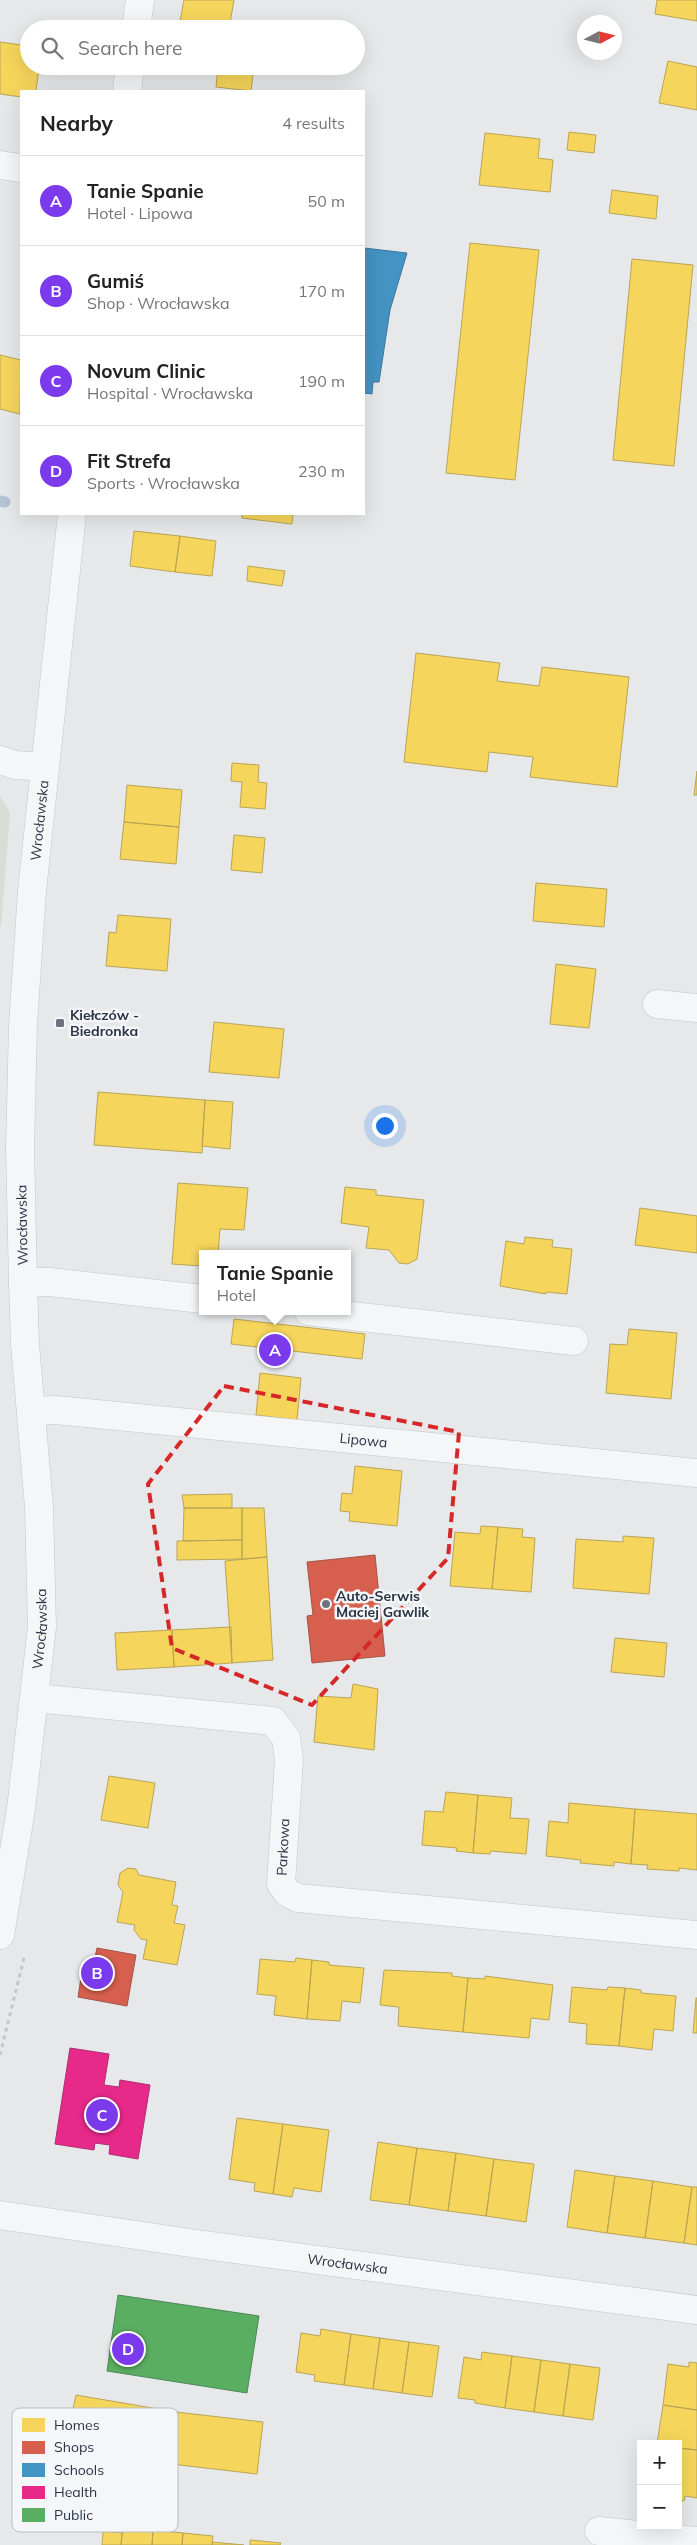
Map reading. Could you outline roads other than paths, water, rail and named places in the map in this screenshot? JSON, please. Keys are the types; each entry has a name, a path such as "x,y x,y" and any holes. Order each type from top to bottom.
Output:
{"street":[{"path":"137,20 140,0"},
{"path":"127,90 129,75"},
{"path":"0,165 20,168"},
{"name":"Wrocławska","path":"1,1930 21,1809 42,1627 42,1564 30,1411 23,1282 20,1149 11,1078 27,958 72,515"},
{"path":"0,760 15,765 45,767"},
{"path":"656,1004 697,1008"},
{"path":"23,1282 50,1282 199,1299"},
{"path":"343,1315 574,1341"},
{"name":"Lipowa","path":"30,1411 56,1410 697,1473"},
{"name":"Parkowa","path":"35,1698 273,1721 286,1738 289,1760 281,1884 288,1893 298,1898 697,1935"},
{"name":"Wrocławska","path":"0,2215 206,2245 697,2310"},
{"path":"599,2531 697,2541"}],"waterway":[{"path":"0,501 5,502"}],"place":[{"name":"Kiełczów - Biedronka","path":"60,1023"},
{"name":"Tanie Spanie","path":"275,1350"},
{"name":"Auto-Serwis Maciej Gawlik","path":"326,1604"},
{"name":"Gumiś","path":"97,1973"},
{"name":"Novum Clinic","path":"102,2115"},
{"name":"Fit Strefa","path":"128,2349"}]}
